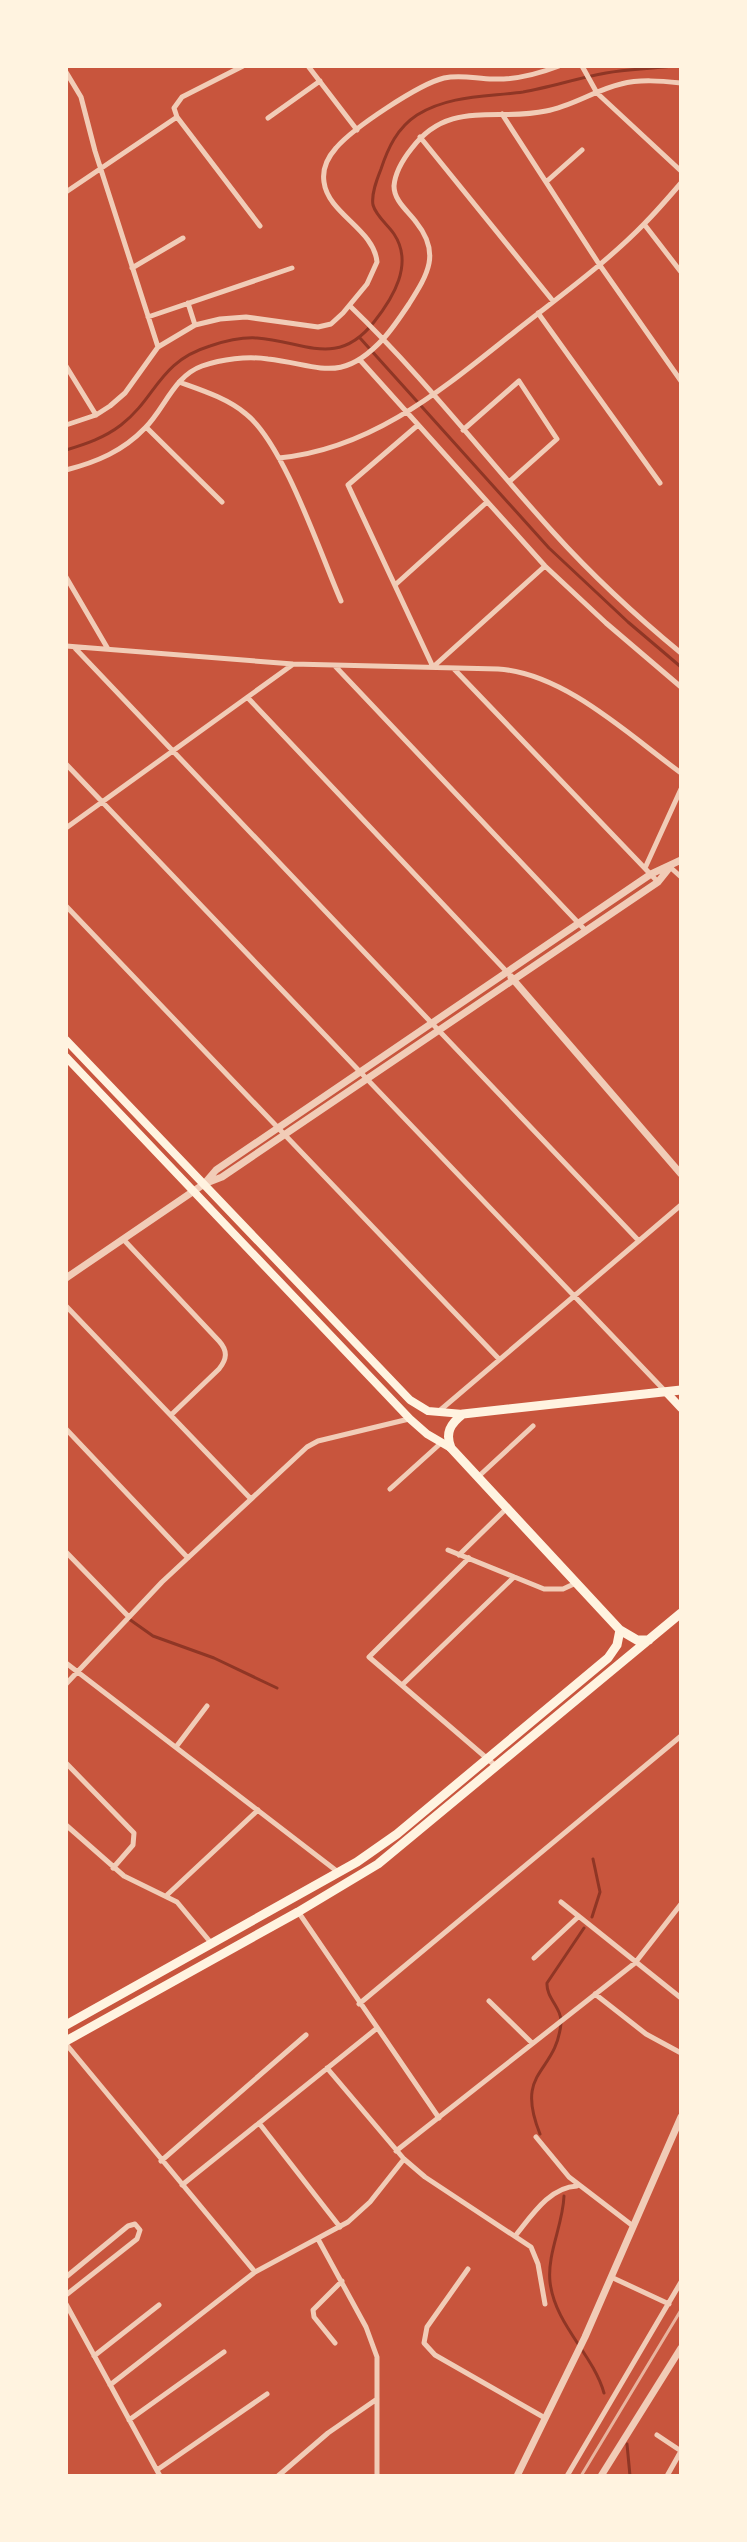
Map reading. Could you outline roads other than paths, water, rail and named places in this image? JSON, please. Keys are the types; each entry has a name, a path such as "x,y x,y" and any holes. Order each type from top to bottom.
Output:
{"main road":[{"path":"66,1040 410,1400 436,1413"},
{"path":"66,1057 410,1419 451,1448 620,1630 637,1640 651,1639"},
{"path":"302,1305 311,1297"},
{"path":"410,1419 436,1413 463,1414 681,1390"},
{"path":"666,1392 681,1408"},
{"path":"451,1448 449,1429 463,1414"},
{"path":"66,2042 378,1864 681,1613"},
{"path":"66,2025 339,1873 409,1824 608,1658 617,1645 620,1630"},
{"path":"409,1824 417,1833"}],"street":[{"path":"243,66 179,99 174,108 177,117 260,226"},
{"path":"308,66 357,130"},
{"path":"66,425 96,415 125,393 158,347 195,325 246,317 322,327 337,319 372,277 377,258 366,238 330,197 324,178 325,165 333,151 357,130 436,80 457,76 516,78 559,66"},
{"path":"582,66 597,93 681,171"},
{"path":"66,72 81,97 100,169 158,347"},
{"path":"268,118 320,81"},
{"path":"66,470 119,450 146,427 179,382 199,367 233,360 268,359 328,370 360,360 369,353 384,338 415,294 430,264 429,243 399,201 394,186 403,161 420,137 454,118 474,113 544,112 634,82 681,83"},
{"path":"502,114 599,264 681,381"},
{"path":"66,192 177,117"},
{"path":"420,137 553,301"},
{"path":"546,182 582,150"},
{"path":"279,458 334,447 407,413 434,396 599,264 644,224 681,183"},
{"path":"644,224 681,272"},
{"path":"132,268 183,238"},
{"path":"148,317 292,268"},
{"path":"188,303 195,325"},
{"path":"350,306 384,338 590,570 681,653"},
{"path":"538,313 660,483"},
{"path":"360,360 545,566 681,687"},
{"path":"66,366 96,415"},
{"path":"463,430 519,381 557,439 509,482"},
{"path":"179,382 245,412 260,428 279,458 341,601"},
{"path":"418,425 348,485 433,667"},
{"path":"146,427 222,502"},
{"path":"395,585 487,502"},
{"path":"433,667 545,566"},
{"path":"66,577 109,650"},
{"path":"66,646 293,664 510,670 553,683 681,773"},
{"path":"74,647 639,1241"},
{"path":"66,828 293,664"},
{"path":"335,666 586,931"},
{"path":"453,667 658,882"},
{"path":"248,698 507,972 681,1174"},
{"path":"66,764 666,1392"},
{"path":"648,871 681,789"},
{"path":"66,1278 514,980 658,882 670,867 681,860"},
{"path":"204,1184 216,1170 579,923 648,871 670,867"},
{"path":"670,867 681,877"},
{"path":"66,906 499,1359"},
{"path":"436,1413 681,1205"},
{"path":"123,1239 222,1344 226,1352 225,1361 219,1369 171,1416"},
{"path":"66,1306 251,1499"},
{"path":"66,1684 128,1616 295,1457 318,1441 410,1419"},
{"path":"478,1477 533,1426"},
{"path":"66,1429 188,1558"},
{"path":"390,1489 441,1443"},
{"path":"459,1555 507,1508"},
{"path":"448,1550 551,1590 563,1589 577,1582"},
{"path":"66,1552 128,1616"},
{"path":"469,1558 369,1657 498,1767"},
{"path":"402,1685 514,1577"},
{"path":"66,1663 339,1873"},
{"path":"176,1747 207,1706"},
{"path":"359,2004 681,1736"},
{"path":"66,1763 134,1833 133,1845 113,1868"},
{"path":"167,1895 258,1810"},
{"path":"66,1825 113,1868 135,1883 167,1895 183,1908 212,1944"},
{"path":"561,1902 681,1998"},
{"path":"396,2151 635,1963 681,1904"},
{"path":"298,1912 439,2118"},
{"path":"534,1958 578,1917"},
{"path":"595,1994 646,2034 681,2053"},
{"path":"489,2001 532,2043"},
{"path":"182,2185 376,2029"},
{"path":"161,2161 306,2035"},
{"path":"66,2042 255,2272"},
{"path":"327,2068 404,2159 425,2177 531,2247 536,2255 545,2304"},
{"path":"517,2476 583,2342 681,2117"},
{"path":"259,2123 340,2227"},
{"path":"536,2137 578,2186 633,2226"},
{"path":"110,2385 255,2272 340,2227 370,2202 404,2159"},
{"path":"516,2235 554,2193 565,2187 578,2186"},
{"path":"66,2277 128,2226 138,2226 137,2239 66,2295"},
{"path":"318,2239 374,2344 378,2398 377,2476"},
{"path":"468,2269 427,2327 424,2343 435,2355 546,2418"},
{"path":"611,2277 669,2304"},
{"path":"335,2343 314,2317 313,2310 342,2281"},
{"path":"567,2476 681,2282"},
{"path":"66,2304 158,2473 267,2394"},
{"path":"94,2356 159,2305"},
{"path":"601,2476 681,2348"},
{"path":"129,2420 224,2352"},
{"path":"278,2476 328,2433 378,2398"},
{"path":"657,2435 681,2451 667,2476"}],"waterway":[{"path":"66,450 95,440 121,425 179,361 210,346 251,338 333,349 347,345 360,336 381,313 399,280 400,245 379,217 373,205 373,196 390,146 404,126 417,115 455,100 523,92 614,72 672,66"},
{"path":"360,338 549,548 681,667"},
{"path":"129,1619 153,1636 214,1658 277,1688"},
{"path":"592,1917 600,1892 593,1859"},
{"path":"540,2134 533,2113 534,2084 558,2040 561,2023 547,1983 584,1928"},
{"path":"564,2196 551,2260 553,2298 566,2326 592,2365 604,2393"},
{"path":"627,2444 630,2476"}],"railway":[{"path":"581,2476 681,2310"}]}
